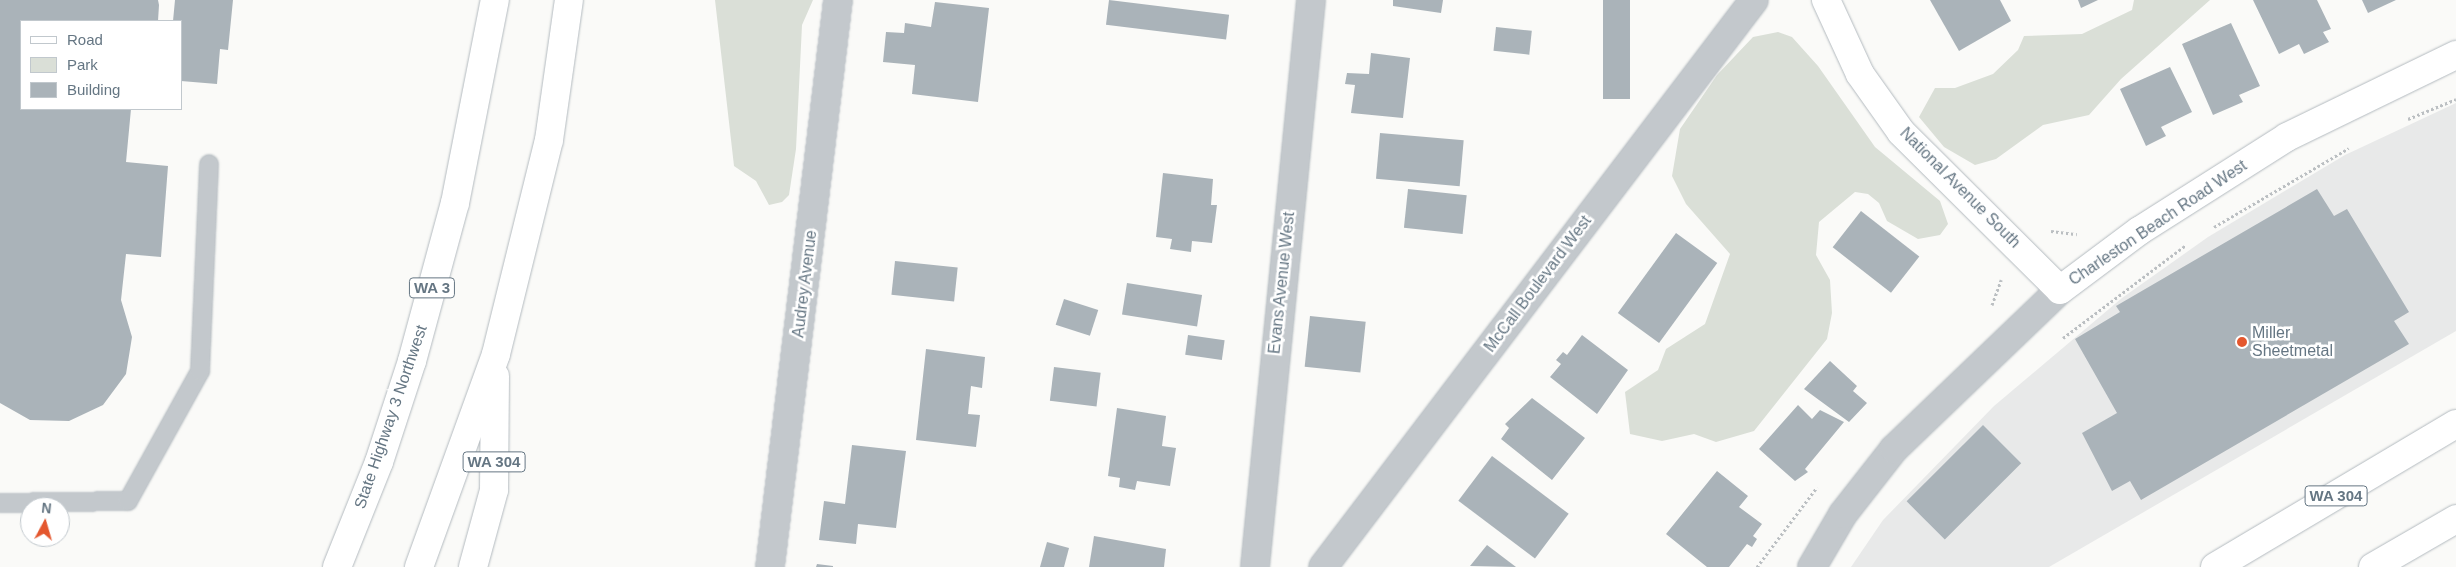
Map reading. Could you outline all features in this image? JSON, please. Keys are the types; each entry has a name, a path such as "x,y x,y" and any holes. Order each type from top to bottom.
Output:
{"main road":[{"name":"State Highway 3 Northwest","path":"337,567 379,462 415,351 456,203 495,0"},
{"path":"420,567 496,354 549,140 570,0"},
{"name":"National Avenue South","path":"1826,0 1860,74 1901,132 2060,290"},
{"name":"Charleston Beach Road West","path":"2060,290 2139,231 2287,137 2456,55"},
{"name":"WA 304","path":"473,567 494,490 496,354"},
{"name":"WA 304","path":"2215,567 2456,424"},
{"path":"2372,567 2456,519"}],"street":[{"name":"Audrey Avenue","path":"770,567 838,0"},
{"name":"Evans Avenue West","path":"1255,567 1312,0"},
{"name":"McCall Boulevard West","path":"1323,567 1754,0"},
{"name":"Charleston Beach Road West","path":"1812,567 1843,514 1894,450 2060,290"}],"lane":[{"path":"0,503 128,500 200,371 209,164"}],"path":[{"path":"2403,122 2456,99"},
{"path":"2210,230 2356,144"},
{"path":"2060,341 2193,240"}],"shaded area":[{"path":"2456,103 2456,331 2049,567 1851,567 1883,520 1994,406 2122,298 2208,237 2345,155"}],"green space":[{"path":"715,0 813,0 802,25 796,149 789,195 782,202 769,205 756,181 734,166"},
{"path":"2134,0 2210,0 2121,79 2089,115 2043,125 1996,159 1975,165 1944,147 1919,117 1935,88 1955,88 1993,74 2018,50 2024,36 2082,34 2132,10"},
{"path":"1778,32 1792,37 1818,66 1875,147 1940,201 1948,224 1940,235 1918,239 1887,221 1879,203 1868,194 1855,192 1819,222 1816,255 1830,280 1832,313 1827,339 1754,431 1716,442 1694,434 1662,441 1630,434 1625,392 1658,370 1666,349 1705,324 1730,254 1686,204 1672,176 1680,129 1717,75 1753,37"}],"building":[{"path":"0,0 158,0 158,20 20,20 20,110 131,110 126,162 168,166 161,257 126,254 121,300 132,337 126,374 103,405 69,421 30,420 0,403"},
{"path":"175,0 233,0 228,50 220,49 217,84 182,81 182,20 173,20"},
{"path":"1109,0 1229,15 1226,40 1106,25"},
{"path":"1393,0 1443,0 1441,13 1393,6"},
{"path":"1603,0 1630,0 1630,99 1603,99"},
{"path":"1930,0 2000,0 2011,21 1959,51"},
{"path":"2078,0 2098,0 2081,8"},
{"path":"2253,0 2317,0 2331,29 2323,32 2329,42 2304,54 2299,44 2279,54"},
{"path":"2362,0 2396,0 2368,13"},
{"path":"935,2 989,8 978,102 912,94 915,65 883,62 886,32 904,33 905,23 931,27"},
{"path":"2231,23 2260,86 2239,95 2243,102 2213,115 2182,44"},
{"path":"1496,27 1532,31 1529,55 1493,51"},
{"path":"1371,53 1410,58 1403,118 1351,113 1355,85 1345,84 1347,73 1369,74"},
{"path":"2170,67 2192,112 2161,127 2166,136 2146,146 2120,89"},
{"path":"1380,133 1464,140 1460,186 1376,179"},
{"path":"1163,173 1213,179 1211,205 1217,205 1212,243 1192,241 1191,252 1170,249 1172,239 1156,237"},
{"path":"1408,189 1467,195 1463,234 1404,228"},
{"name":"Miller Sheetmetal","path":"2317,189 2334,216 2347,209 2409,312 2394,321 2409,344 2141,500 2130,481 2112,491 2082,433 2117,413 2075,339 2120,312 2116,306"},
{"path":"1861,211 1919,257 1891,293 1833,247"},
{"path":"1676,233 1717,263 1659,343 1618,313"},
{"path":"895,261 958,268 954,301 891,295"},
{"path":"1127,283 1202,295 1197,326 1122,315"},
{"path":"1064,299 1098,310 1090,336 1056,325"},
{"path":"1310,316 1366,322 1360,373 1305,367"},
{"path":"1188,335 1225,340 1222,360 1185,355"},
{"path":"1582,335 1628,370 1597,414 1550,377 1561,364 1556,360 1563,352 1567,355"},
{"path":"926,349 985,357 982,388 971,386 968,414 980,415 976,447 916,440"},
{"path":"1830,361 1857,386 1853,391 1867,403 1849,422 1804,389"},
{"path":"1054,367 1101,373 1097,406 1050,401"},
{"path":"1532,398 1585,438 1552,480 1501,439 1509,428 1505,424"},
{"path":"1798,405 1812,419 1820,410 1844,422 1805,469 1808,472 1795,481 1759,449"},
{"path":"1117,408 1166,416 1162,446 1176,448 1170,486 1137,481 1135,490 1119,487 1120,478 1108,476"},
{"path":"1983,425 2021,463 1945,540 1907,501"},
{"path":"852,445 906,451 896,528 858,524 856,544 819,540 824,501 845,504"},
{"path":"1492,456 1569,514 1535,558 1458,501"},
{"path":"1717,471 1748,496 1739,507 1762,524 1753,536 1757,539 1752,547 1747,544 1729,567 1707,567 1666,534"},
{"path":"1094,536 1166,549 1164,567 1089,567"},
{"path":"1047,542 1069,548 1064,567 1040,567"},
{"path":"1487,545 1516,567 1470,566"},
{"path":"817,564 833,566 833,567 816,567"}],"place":[{"name":"Miller Sheetmetal","path":"2242,342"}]}
